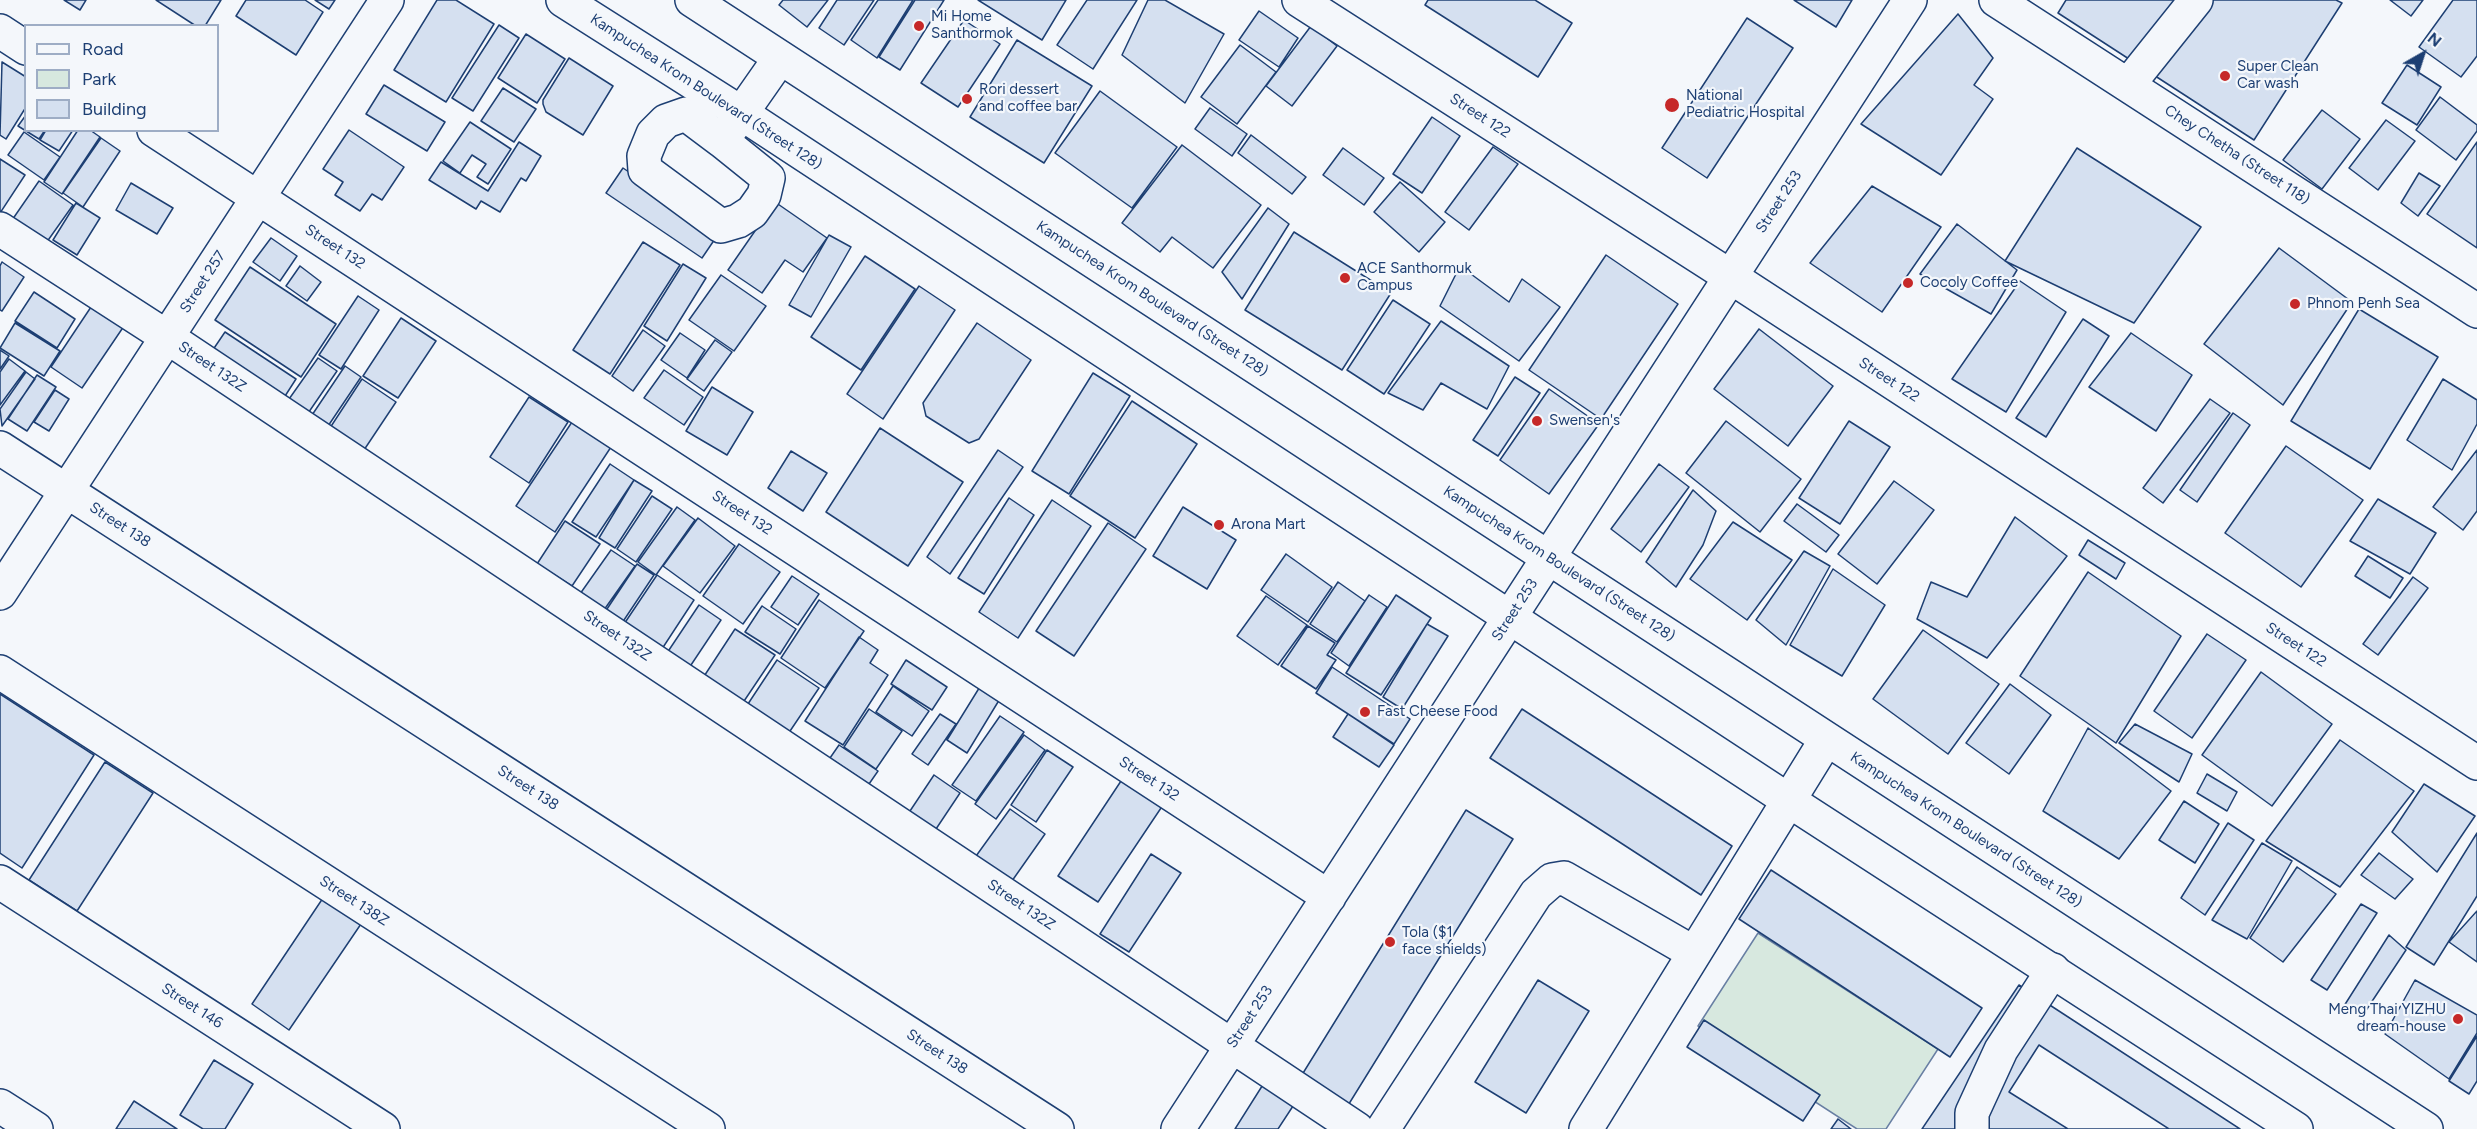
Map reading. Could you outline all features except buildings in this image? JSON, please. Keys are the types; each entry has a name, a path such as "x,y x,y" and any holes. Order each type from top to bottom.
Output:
{"street":[{"name":"Street 257","path":"0,593 387,0"},
{"name":"Kampuchea Krom Boulevard (Street 128)","path":"563,0 741,113 1788,800 2296,1129"},
{"name":"Kampuchea Krom Boulevard (Street 128)","path":"692,0 2426,1129"},
{"name":"Street 122","path":"1299,0 1731,277 2477,763"},
{"name":"Street 253","path":"1178,1129 1910,0"},
{"name":"Chey Chetha (Street 118)","path":"1996,0 2477,310"},
{"path":"2128,85 2196,0"},
{"path":"0,31 24,47"},
{"path":"722,141 780,58"},
{"name":"Street 132","path":"157,132 1329,897"},
{"name":"Street 132Z","path":"0,229 167,337 1357,1129"},
{"name":"Street 138","path":"0,447 1057,1129"},
{"name":"Street 138Z","path":"0,672 708,1129"},
{"path":"1586,1129 1826,740"},
{"path":"1383,1129 1536,894 1552,880 1564,878 1695,953"},
{"name":"Street 146","path":"0,882 383,1129"},
{"path":"1972,1129 1972,1113 2001,1050 2053,970"},
{"path":"0,1106 36,1129"}],"green space":[{"path":"1758,933 1938,1049 1886,1129 1857,1129 1698,1026"}],"place":[{"name":"Mi Home Santhormok","path":"919,26"},
{"name":"Super Clean Car wash","path":"2225,76"},
{"name":"Rori dessert and coffee bar","path":"967,99"},
{"name":"National Pediatric Hospital","path":"1672,105"},
{"name":"ACE Santhormuk Campus","path":"1345,278"},
{"name":"Cocoly Coffee","path":"1908,283"},
{"name":"Phnom Penh Sea","path":"2295,304"},
{"name":"Swensen's","path":"1537,421"},
{"name":"Arona Mart","path":"1219,525"},
{"name":"Fast Cheese Food","path":"1365,712"},
{"name":"Tola ($1 face shields)","path":"1390,942"},
{"name":"Meng Thai YIZHU dream-house","path":"2458,1019"}]}
